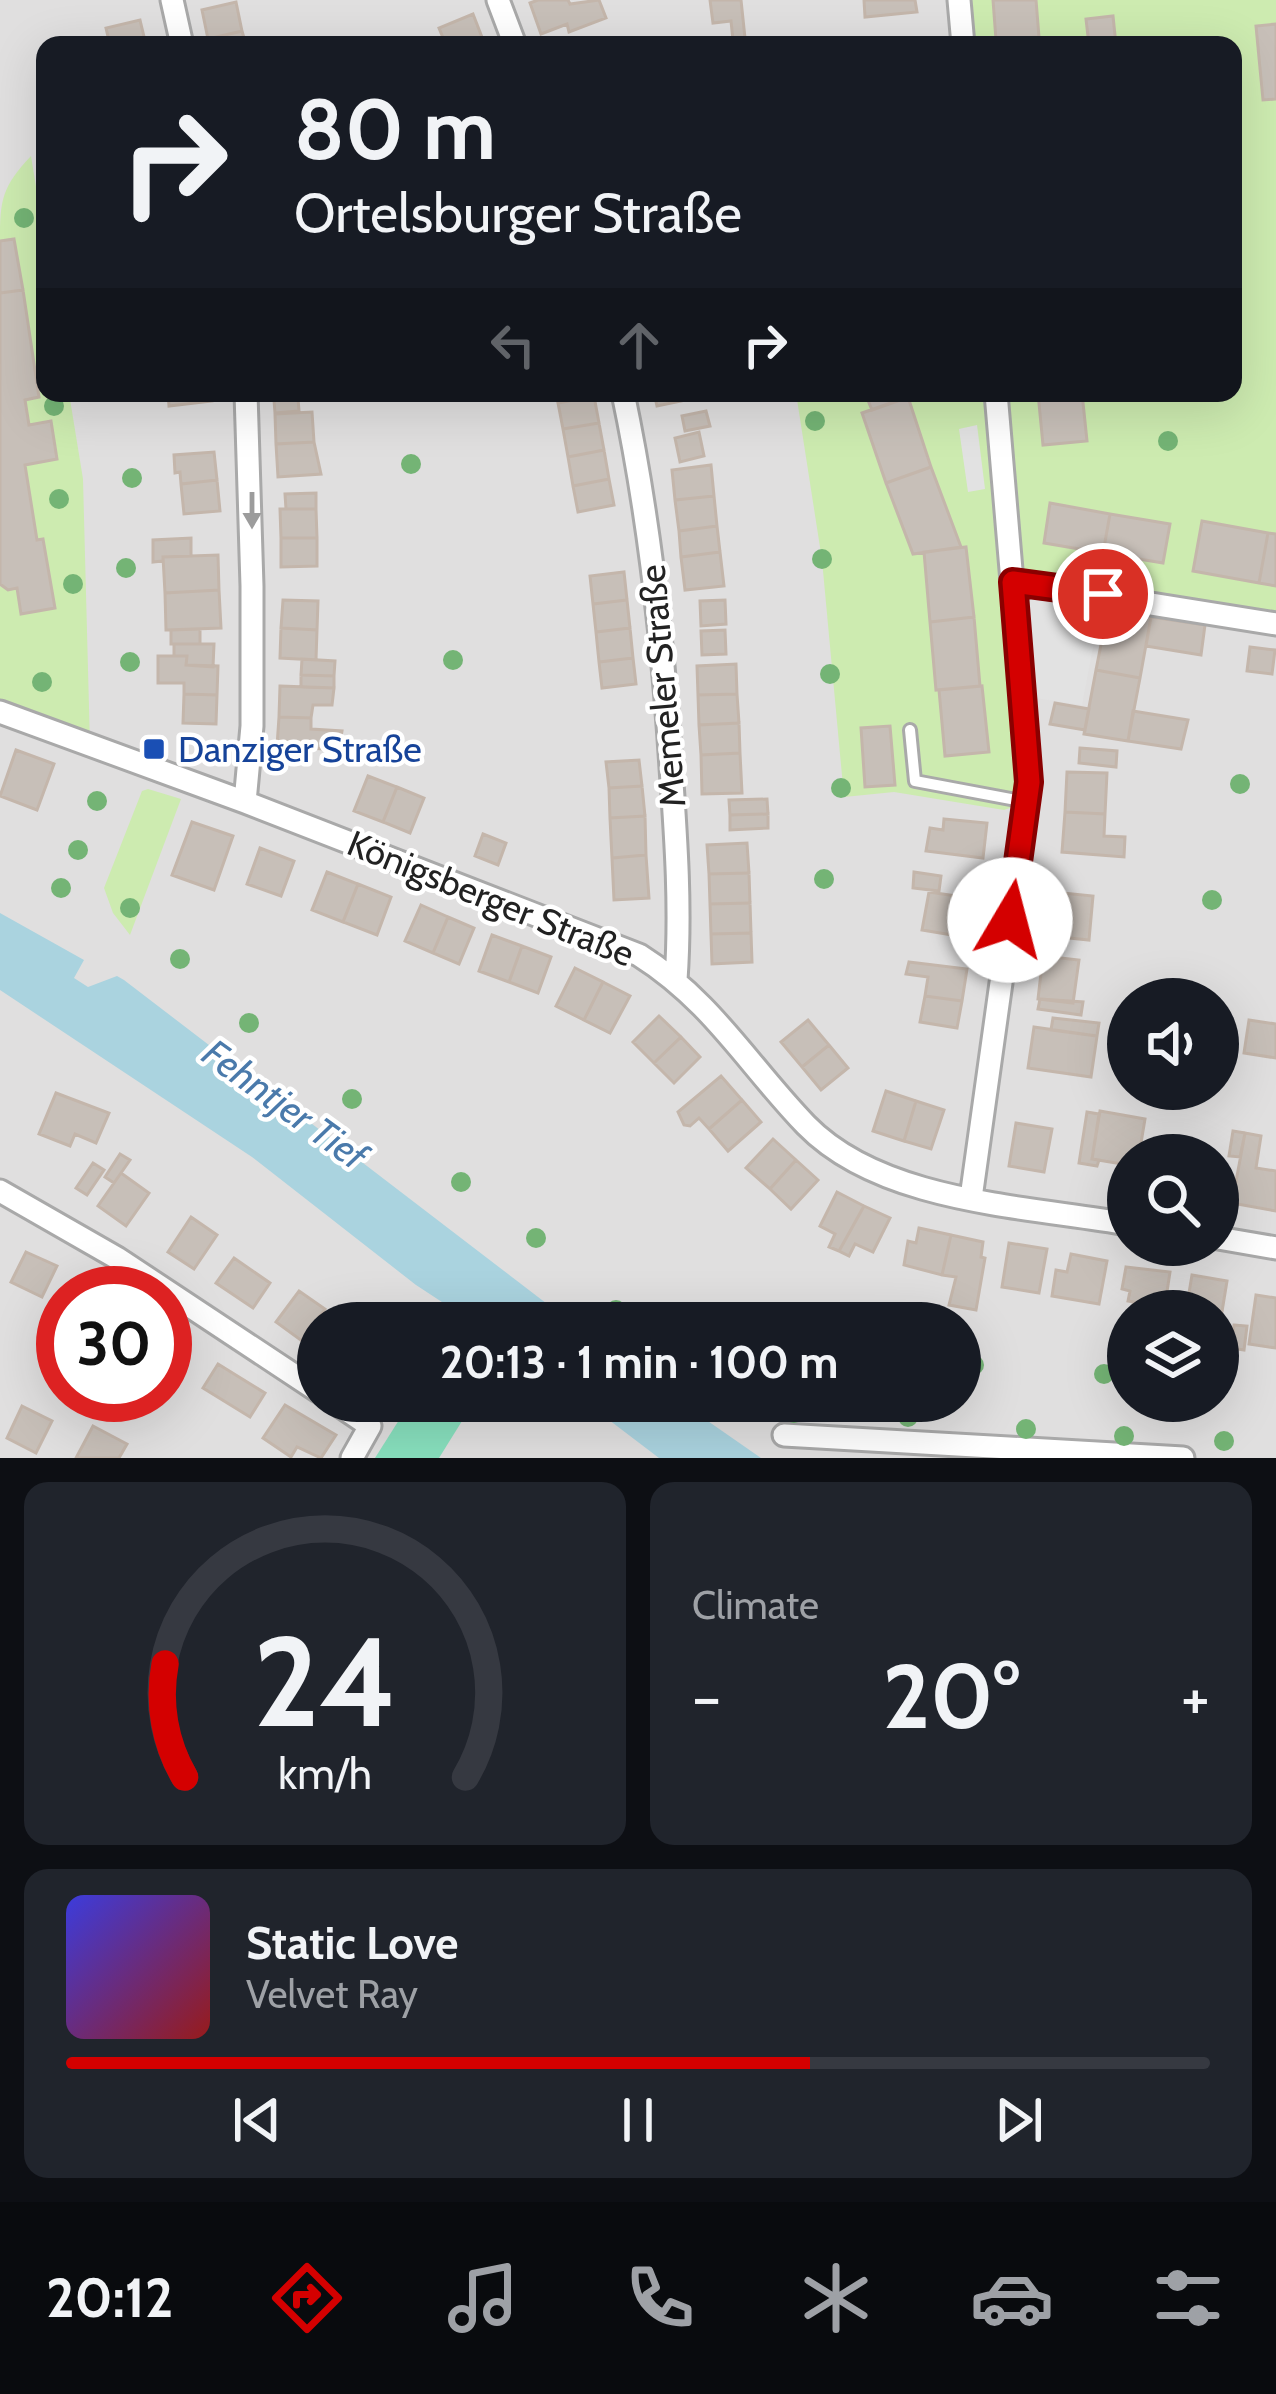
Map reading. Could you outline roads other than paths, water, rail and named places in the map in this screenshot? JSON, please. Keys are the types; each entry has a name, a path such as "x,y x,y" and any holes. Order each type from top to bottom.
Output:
{"street":[{"path":"172,0 180,36"},
{"path":"498,0 512,36"},
{"path":"959,0 962,36"},
{"path":"244,802 252,726 252,490 247,402"},
{"name":"Memeler Straße","path":"625,402 663,652 680,909 676,980"},
{"path":"971,1198 1029,782 997,402"},
{"path":"1013,582 1276,624"},
{"name":"Königsberger Straße","path":"0,712 639,955 676,980 710,1012 808,1127 886,1176 971,1198 1107,1221"},
{"path":"0,1191 117,1258 297,1376"},
{"path":"1239,1242 1276,1248"},
{"path":"352,1458 370,1426 364,1422"},
{"path":"784,1435 1184,1458"}],"lane":[{"path":"910,730 915,782 1027,802"}],"water":[{"name":"Fehntjer Tief","path":"0,913 84,960 74,978 88,987 117,976 124,980 545,1302 442,1302 252,1157 0,990"},
{"path":"612,1422 709,1422 761,1458 659,1458"}],"place":[{"name":"Danziger Straße","path":"154,749"}]}
